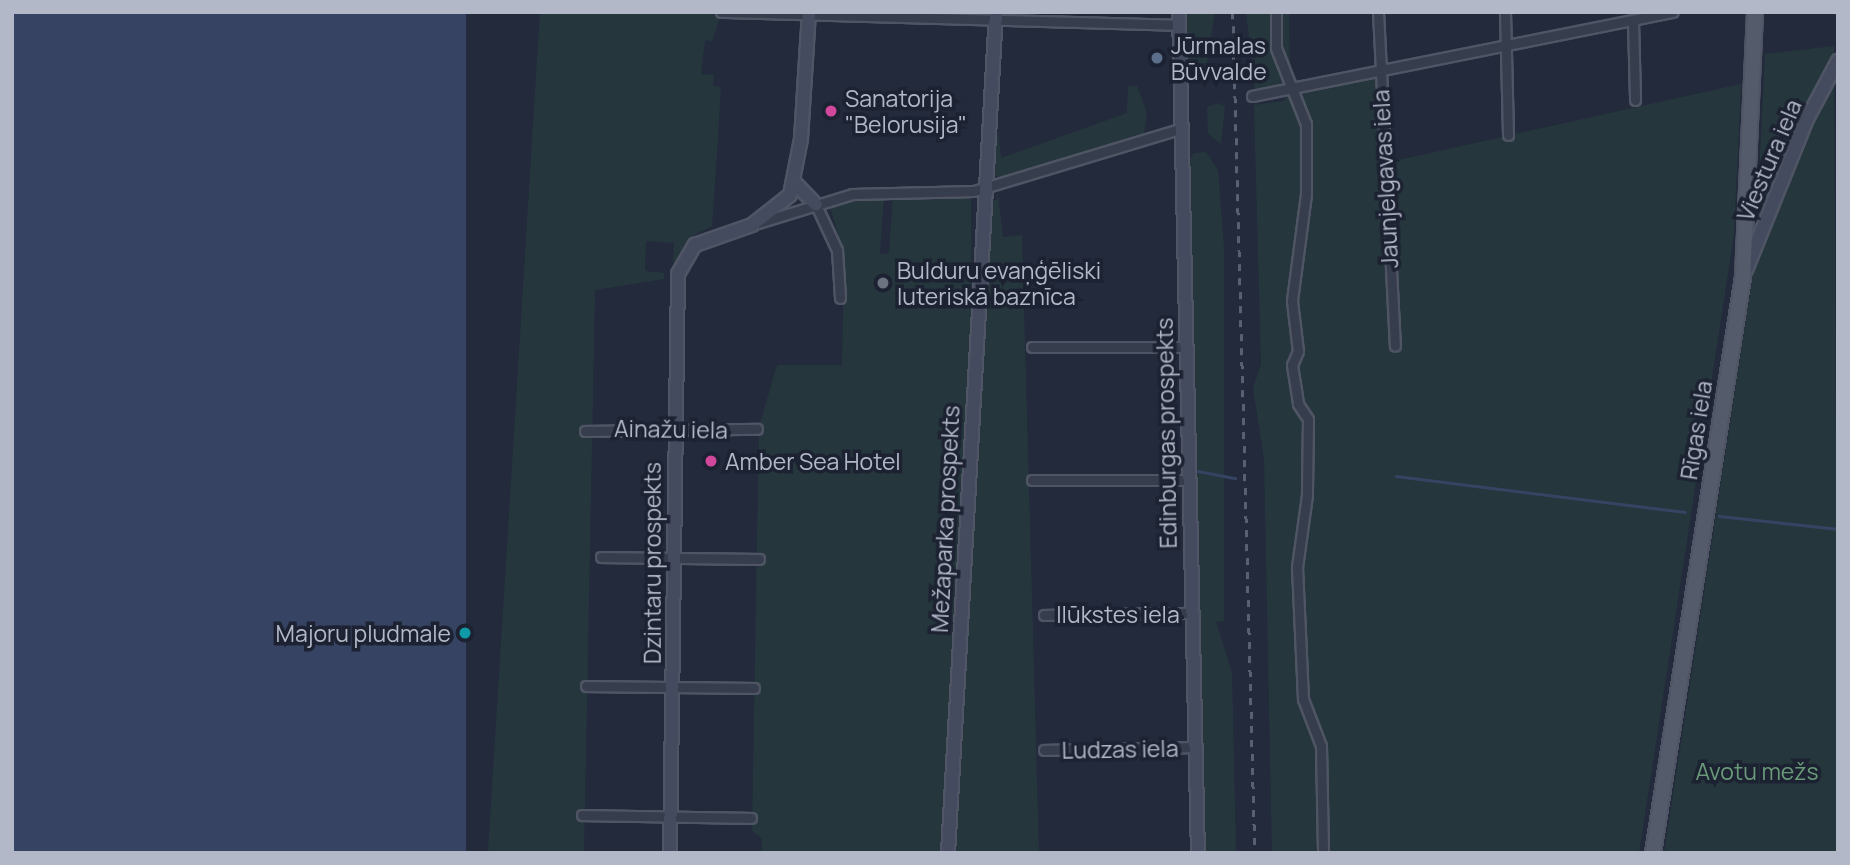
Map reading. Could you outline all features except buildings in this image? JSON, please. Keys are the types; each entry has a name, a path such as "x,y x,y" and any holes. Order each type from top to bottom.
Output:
{"main road":[{"name":"Rīgas iela","path":"1653,853 1743,277 1755,12"}],"street":[{"path":"721,12 1179,19"},
{"path":"1276,12 1288,91 1306,124 1306,194 1292,301 1298,351 1292,365 1298,404 1308,419 1297,566 1303,699 1321,746 1323,853"},
{"name":"Jaunjelgavas iela","path":"1378,12 1395,346"},
{"path":"1505,12 1508,135"},
{"path":"1252,96 1288,91 1673,12"},
{"path":"752,225 795,183 808,14"},
{"name":"Mežaparka prospekts","path":"948,853 995,15"},
{"name":"Edinburgas prospekts","path":"1179,19 1198,853"},
{"path":"1633,21 1635,100"},
{"name":"Viestura iela","path":"1743,277 1838,61"},
{"path":"752,225 816,205 883,190 986,187 1046,174 1183,128"},
{"path":"795,183 816,205 837,250 840,298"},
{"name":"Dzintaru prospekts","path":"670,853 678,274 695,245 752,225"},
{"path":"1032,347 1185,348"},
{"name":"Ainažu iela","path":"584,431 674,427 757,429"},
{"path":"1032,480 1188,480"},
{"path":"601,557 760,559"},
{"name":"Ilūkstes iela","path":"1044,615 1192,614"},
{"path":"586,686 754,688"},
{"name":"Ludzas iela","path":"1044,750 1195,747"},
{"path":"582,815 751,818"}],"green space":[{"path":"540,12 722,12 712,41 705,40 701,74 714,75 713,86 721,87 718,138 712,226 690,237 673,267 674,243 646,241 645,271 664,273 664,279 595,290 584,853 488,853"},
{"path":"1184,12 1215,12 1205,74 1186,68"},
{"path":"1246,12 1289,12 1290,85 1255,90"},
{"name":"Avotu mežs","path":"1834,46 1838,853 1664,853 1755,261 1765,54"},
{"path":"1375,77 1380,164 1741,84 1734,234 1639,853 1272,853 1264,459 1253,388 1261,364 1254,105 1284,101 1288,91"},
{"path":"1128,86 1137,86 1147,113 1144,133 1005,180 993,175 998,128 1001,158 1127,113"},
{"path":"1218,103 1225,106 1221,144 1208,134 1207,107"},
{"path":"1206,152 1218,170 1224,247 1224,621 1216,622 1232,673 1236,853 1203,853 1187,163 1194,153"},
{"path":"997,188 1003,237 1022,235 1039,853 955,853 991,200 997,200"},
{"path":"884,194 880,254 889,253 893,194 971,197 972,302 942,853 762,853 762,838 752,831 759,427 777,365 842,365 844,254 829,203"}],"water":[{"path":"12,12 466,12 466,853 12,853"}],"waterway":[{"path":"1198,471 1235,478"},
{"path":"1396,476 1685,512"},
{"path":"1719,516 1838,529"}],"railway":[{"path":"1233,12 1255,853"}],"place":[{"name":"Jūrmalas Būvvalde","path":"1157,58"},
{"name":"Sanatorija \"Belorusija\"","path":"831,111"},
{"name":"Bulduru evaņģēliski luteriskā baznīca","path":"883,283"},
{"name":"Amber Sea Hotel","path":"711,461"},
{"name":"Majoru pludmale","path":"465,633"}]}
